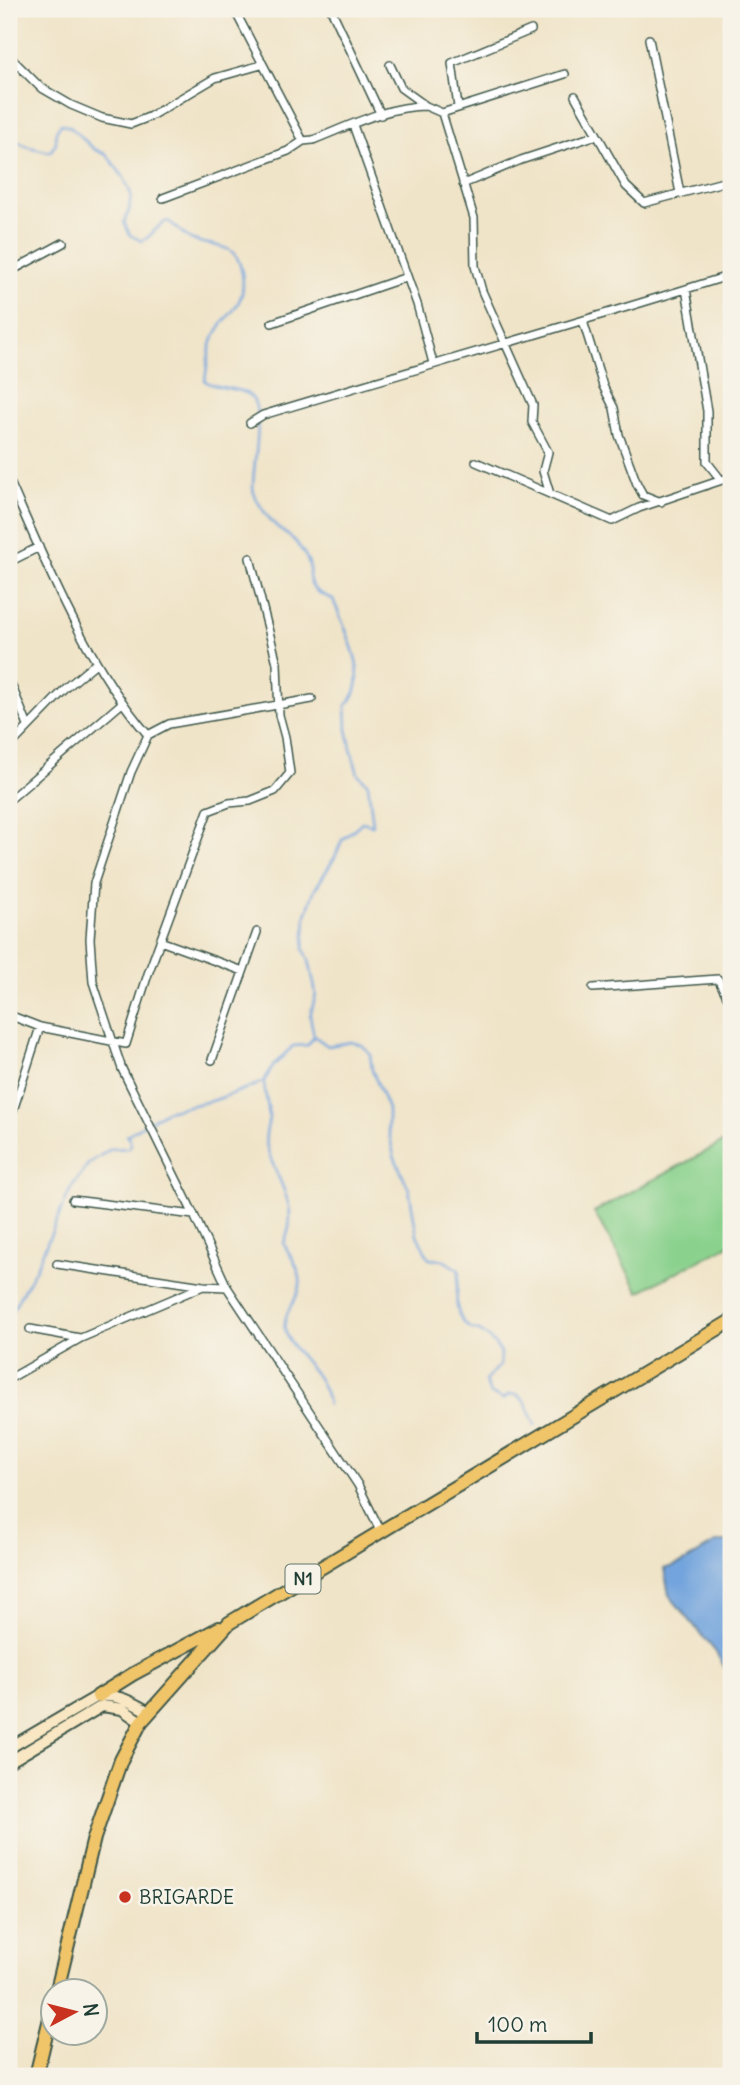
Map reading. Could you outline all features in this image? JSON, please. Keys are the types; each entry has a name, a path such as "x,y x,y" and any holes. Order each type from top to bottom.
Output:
{"highway":[{"name":"N1","path":"60,1976 100,1817 121,1760 145,1717 229,1623 731,1321"},
{"path":"98,1696 133,1674 229,1623"},
{"path":"36,2076 43,2046"}],"main road":[{"path":"9,1748 98,1696 125,1698 145,1717"},
{"path":"10,1759 102,1706 145,1717"}],"street":[{"path":"234,9 303,141"},
{"path":"331,9 381,114"},
{"path":"458,107 452,63 531,30"},
{"path":"649,39 680,193"},
{"path":"9,56 27,76 53,95 102,118 131,124 149,117 215,78 261,65"},
{"path":"390,65 401,88 426,106 442,113 565,74"},
{"path":"575,96 626,186 644,203 731,180"},
{"path":"163,198 288,151 303,141 313,140 381,114 426,106"},
{"path":"442,113 474,218 475,266 482,291 533,405 532,422 548,452 543,471 550,494"},
{"path":"353,124 407,277 433,363"},
{"path":"463,184 521,160 597,135"},
{"path":"9,272 63,243"},
{"path":"250,423 262,415 731,275"},
{"path":"272,323 407,277"},
{"path":"686,289 708,411 707,462 721,480"},
{"path":"583,321 603,386 614,408 636,484 643,495 662,502"},
{"path":"476,462 612,521 639,508 731,477"},
{"path":"9,480 96,663 121,704 148,735"},
{"path":"9,562 39,547"},
{"path":"9,1015 40,1027 126,1044 160,941 208,811 229,803 250,801 275,791 290,773 278,705 277,663 250,558"},
{"path":"9,747 96,663"},
{"path":"9,679 28,726"},
{"path":"312,699 169,724 148,735 131,772 94,883 90,939 93,982 122,1069 227,1287 358,1485 381,1533"},
{"path":"9,800 121,704"},
{"path":"212,1060 257,932"},
{"path":"160,941 243,971"},
{"path":"593,988 718,979 731,1004"},
{"path":"9,1123 12,1099 40,1027"},
{"path":"73,1200 194,1215"},
{"path":"57,1264 203,1286 227,1287"},
{"path":"9,1378 81,1338 203,1286"},
{"path":"30,1329 81,1338"}],"green space":[{"path":"731,1138 731,1244 639,1292 594,1212"}],"water":[{"path":"717,1542 731,1542 731,1678 715,1651 669,1595 664,1569 682,1563"}],"waterway":[{"path":"9,138 50,152 56,143 59,126 61,124 70,127 94,149 107,155 124,178 131,194 129,211 124,222 130,235 142,241 168,221 189,238 225,248 235,254 238,260 242,273 242,294 213,339 205,381 238,390 254,401 258,420 253,487 256,498 273,523 295,541 303,552 309,564 309,579 313,588 333,599 349,639 358,682 354,695 346,705 347,729 358,774 368,784 373,825 362,822 342,840 314,891 306,915 304,949 316,994 310,1016 314,1036 328,1046 351,1042 362,1045 370,1054 372,1070 388,1109 388,1128 394,1156 409,1189 417,1235 429,1259 443,1260 459,1270 457,1309 460,1316 470,1328 487,1336 501,1353 500,1365 485,1381 490,1394 504,1399 509,1394 518,1395 525,1402 535,1425"},
{"path":"9,1316 36,1268 71,1188 89,1163 111,1149 129,1148 131,1144 127,1135 166,1111 215,1100 264,1081 274,1065 293,1046 308,1045 314,1036"},
{"path":"264,1083 269,1116 266,1143 285,1192 290,1216 284,1243 300,1278 298,1291 286,1316 285,1329 288,1339 320,1382 328,1405"}],"place":[{"name":"BRIGARDE","path":"125,1897"}]}
